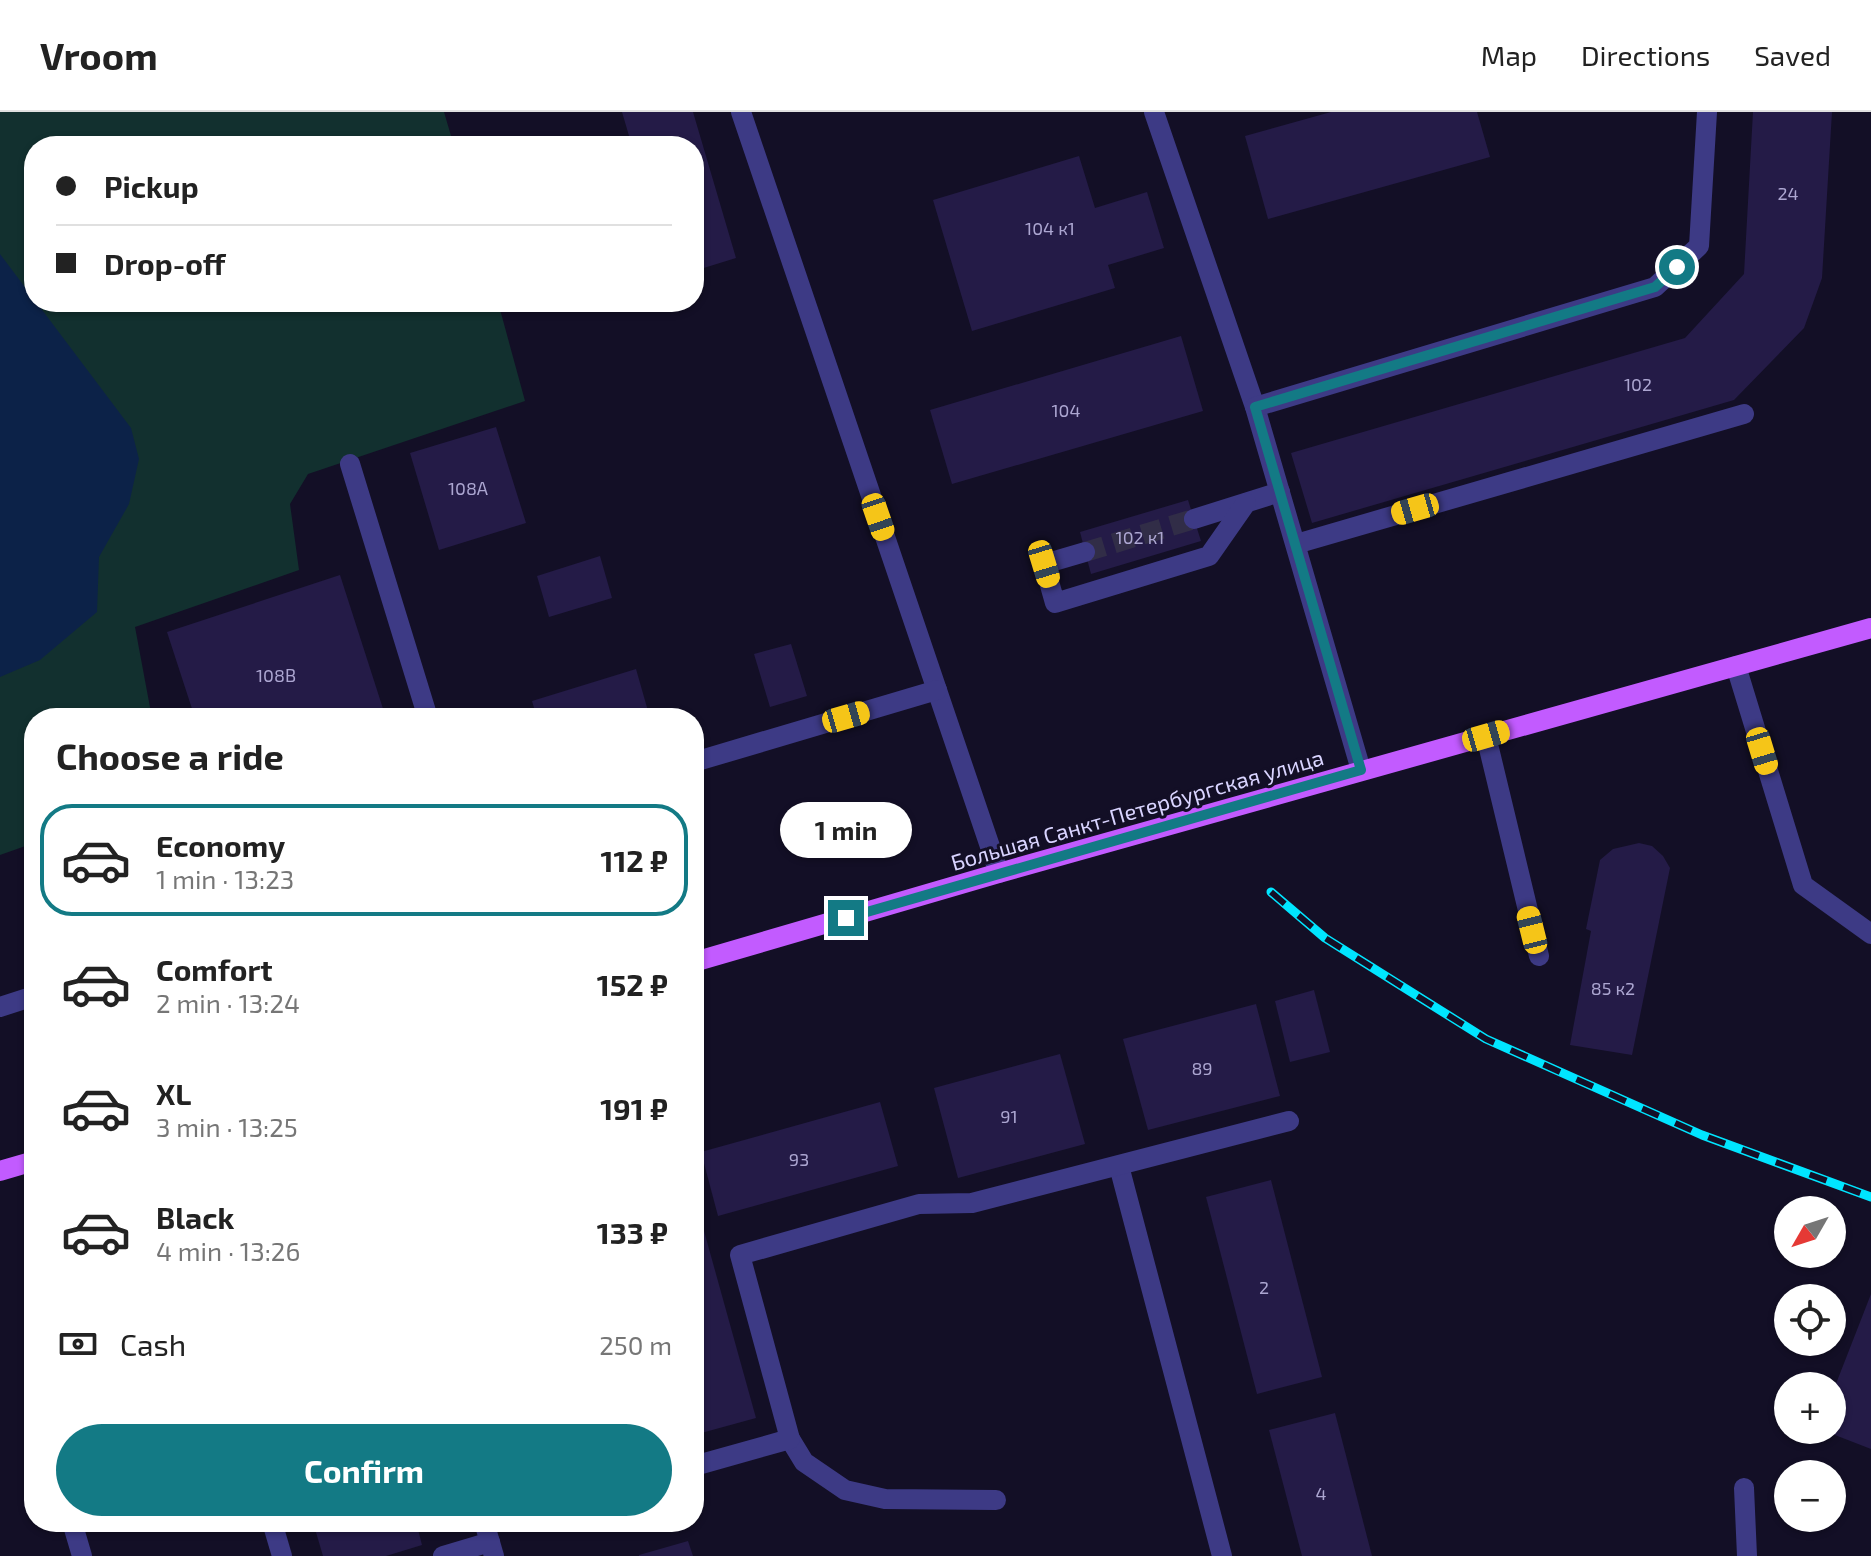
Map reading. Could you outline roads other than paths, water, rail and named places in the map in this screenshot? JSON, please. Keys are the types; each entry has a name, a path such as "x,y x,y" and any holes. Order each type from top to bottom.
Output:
{"main road":[{"name":"Большая Санкт-Петербургская улица","path":"704,959 1361,770 1871,628"},
{"path":"0,1171 24,1164"}],"lane":[{"path":"741,112 999,873"},
{"path":"1154,112 1255,407 1361,770"},
{"path":"1255,407 1655,287 1699,246 1707,112"},
{"path":"1296,544 1744,414"},
{"path":"350,464 425,708"},
{"path":"1194,519 1280,492"},
{"path":"1085,552 1044,564 1055,603 1209,556 1246,503"},
{"path":"1736,666 1803,885 1871,934"},
{"path":"704,759 937,690"},
{"path":"1486,736 1539,956"},
{"path":"0,1007 24,999"},
{"path":"996,1500 885,1499 845,1490 804,1462 790,1439 740,1255 919,1204 972,1203 1289,1121"},
{"path":"1119,1166 1222,1556"},
{"path":"704,1463 790,1439"},
{"path":"1744,1488 1747,1556"},
{"path":"75,1532 82,1556"},
{"path":"275,1532 282,1556"},
{"path":"443,1556 489,1533"}],"water":[{"path":"0,254 24,286 24,312 44,312 131,428 139,459 129,504 99,557 97,612 40,660 0,677"}],"tunnel":[{"path":"1085,552 1194,519"}],"railway":[{"path":"1271,892 1325,938 1486,1039 1702,1135 1871,1197"}]}
